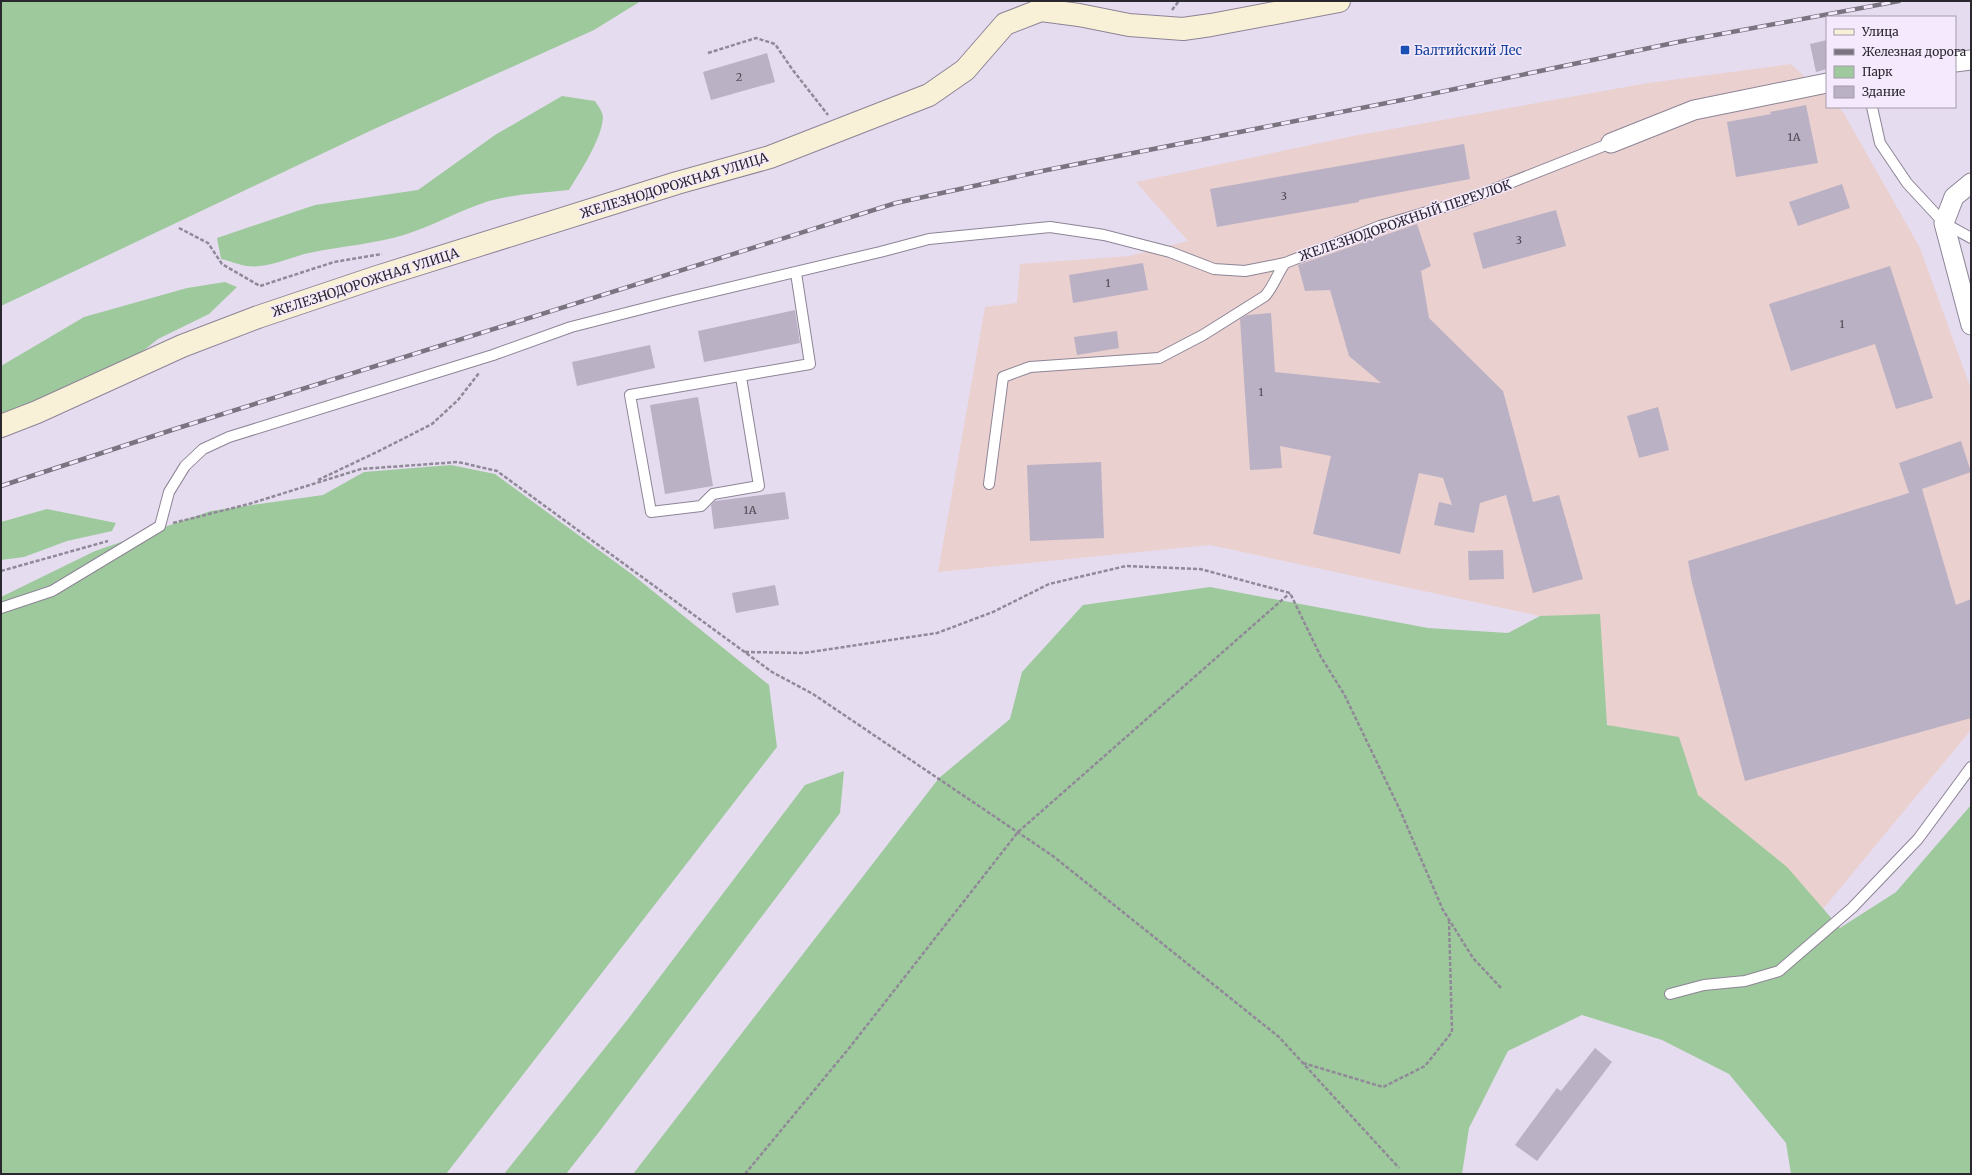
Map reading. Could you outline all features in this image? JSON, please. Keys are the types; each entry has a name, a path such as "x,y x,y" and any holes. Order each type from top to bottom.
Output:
{"street":[{"name":"ЖЕЛЕЗНОДОРОЖНАЯ УЛИЦА","path":"1,426 37,412 182,346 258,317 377,277 677,183 770,157 929,95 965,70 1005,24 1043,5 1129,25 1183,29 1339,1"},
{"path":"1956,62 1971,60"},
{"path":"1611,143 1694,110 1826,83"},
{"path":"1968,190 1954,198 1944,223 1971,325"}],"lane":[{"path":"1872,108 1880,143 1907,183 1944,223 1971,238"},
{"name":"ЖЕЛЕЗНОДОРОЖНЫЙ ПЕРЕУЛОК","path":"989,484 1004,377 1030,367 1159,358 1203,335 1265,296 1273,287 1277,274 1285,262 1380,226 1464,201 1611,143"},
{"path":"1,608 52,591 160,526 169,492 186,466 203,449 230,437 493,355 571,328 673,301 796,273 929,239 1050,226 1104,235 1170,252 1214,270 1245,271 1285,262"},
{"path":"741,377 759,486 713,494 701,506 651,512 630,395 810,364 796,273"},
{"path":"1670,994 1704,985 1745,980 1779,971 1852,908 1918,839 1971,767"}],"path":[{"path":"708,53 756,38 775,44 831,120"},
{"name":"ЖЕЛЕЗНОДОРОЖНАЯ УЛИЦА","path":"179,228 208,243 222,264 260,286 334,262 387,253"},
{"path":"290,492 379,452 432,424 458,400 493,355"},
{"path":"160,526 290,492 318,481 361,469 458,462 497,471 772,672 813,694 1053,856 1279,1037 1399,1168"},
{"path":"1,571 110,540"},
{"path":"744,652 804,653 937,633 993,612 1048,584 1126,566 1200,569 1290,593 1321,657 1344,694 1400,810 1443,910 1473,958 1502,989"},
{"path":"745,1174 850,1047 1018,832 1290,593"},
{"path":"1302,1063 1383,1087 1425,1066 1452,1032 1449,920"}],"shaded area":[{"path":"1791,64 1826,96 1826,108 1839,108 1843,112 1920,248 1971,389 1971,730 1799,938 1646,784 1540,616 1210,545 938,572 985,307 1017,303 1020,264 1129,256 1188,241 1136,182 1353,136 1648,83"}],"green space":[{"path":"1,1 641,1 594,30 372,130 1,306"},
{"path":"562,96 595,101 603,117 602,126 595,145 569,190 518,195 489,201 407,234 383,240 309,253 263,266 241,265 221,259 217,238 315,205 418,190 495,135"},
{"path":"225,282 237,287 209,314 158,339 113,375 1,421 1,366 84,317 187,288"},
{"path":"451,465 495,474 633,575 769,685 777,747 446,1174 1,1174 1,597 95,551 211,511 323,495 364,472"},
{"path":"47,509 116,523 112,531 67,541 24,557 1,560 1,522"},
{"path":"1210,587 1428,628 1508,633 1540,616 1600,614 1607,725 1679,737 1698,795 1787,867 1840,928 1896,892 1971,805 1971,1174 1791,1174 1786,1143 1729,1074 1662,1040 1582,1015 1508,1051 1469,1128 1462,1174 633,1174 939,778 1010,719 1022,672 1083,605"},
{"path":"844,771 840,813 566,1174 504,1174 628,1019 805,785"}],"building":[{"path":"1826,40 1826,69 1816,72 1810,44"},
{"path":"767,53 775,82 711,100 703,72"},
{"path":"1806,105 1818,163 1736,177 1727,122 1771,114 1770,112"},
{"path":"1464,144 1470,179 1359,200 1359,202 1217,227 1210,189"},
{"path":"1842,184 1850,208 1798,226 1789,202"},
{"path":"1556,210 1566,246 1483,269 1473,233"},
{"path":"1417,224 1431,266 1421,271 1429,318 1503,391 1533,502 1559,495 1583,579 1533,593 1506,495 1480,503 1474,533 1434,525 1439,502 1452,505 1443,478 1419,473 1400,554 1313,534 1331,456 1280,446 1282,468 1250,470 1240,319 1247,315 1271,313 1275,372 1381,383 1349,356 1330,290 1305,291 1298,265"},
{"path":"1143,263 1148,290 1073,303 1069,275"},
{"path":"1890,266 1933,398 1896,409 1875,344 1791,371 1769,304"},
{"path":"795,310 800,343 704,362 698,331"},
{"path":"1117,331 1119,348 1077,355 1074,337"},
{"path":"650,345 655,368 577,386 572,362"},
{"path":"698,397 713,486 665,494 650,405"},
{"path":"1658,407 1669,450 1639,458 1627,416"},
{"path":"1961,441 1971,472 1922,489 1956,605 1971,599 1971,718 1745,781 1692,583 1688,561 1909,493 1899,463"},
{"path":"1101,462 1104,538 1030,541 1027,465"},
{"path":"785,492 789,519 714,529 711,505 715,501"},
{"path":"1503,550 1504,579 1469,580 1468,551"},
{"path":"775,585 779,605 736,613 732,593"},
{"path":"1595,1048 1612,1062 1537,1161 1515,1145 1557,1088 1561,1091"}],"railway":[{"path":"1,486 178,428 896,203 1047,170 1412,98 1678,42 1899,1"}],"place":[{"name":"Балтийский Лес","path":"1405,50"}]}
